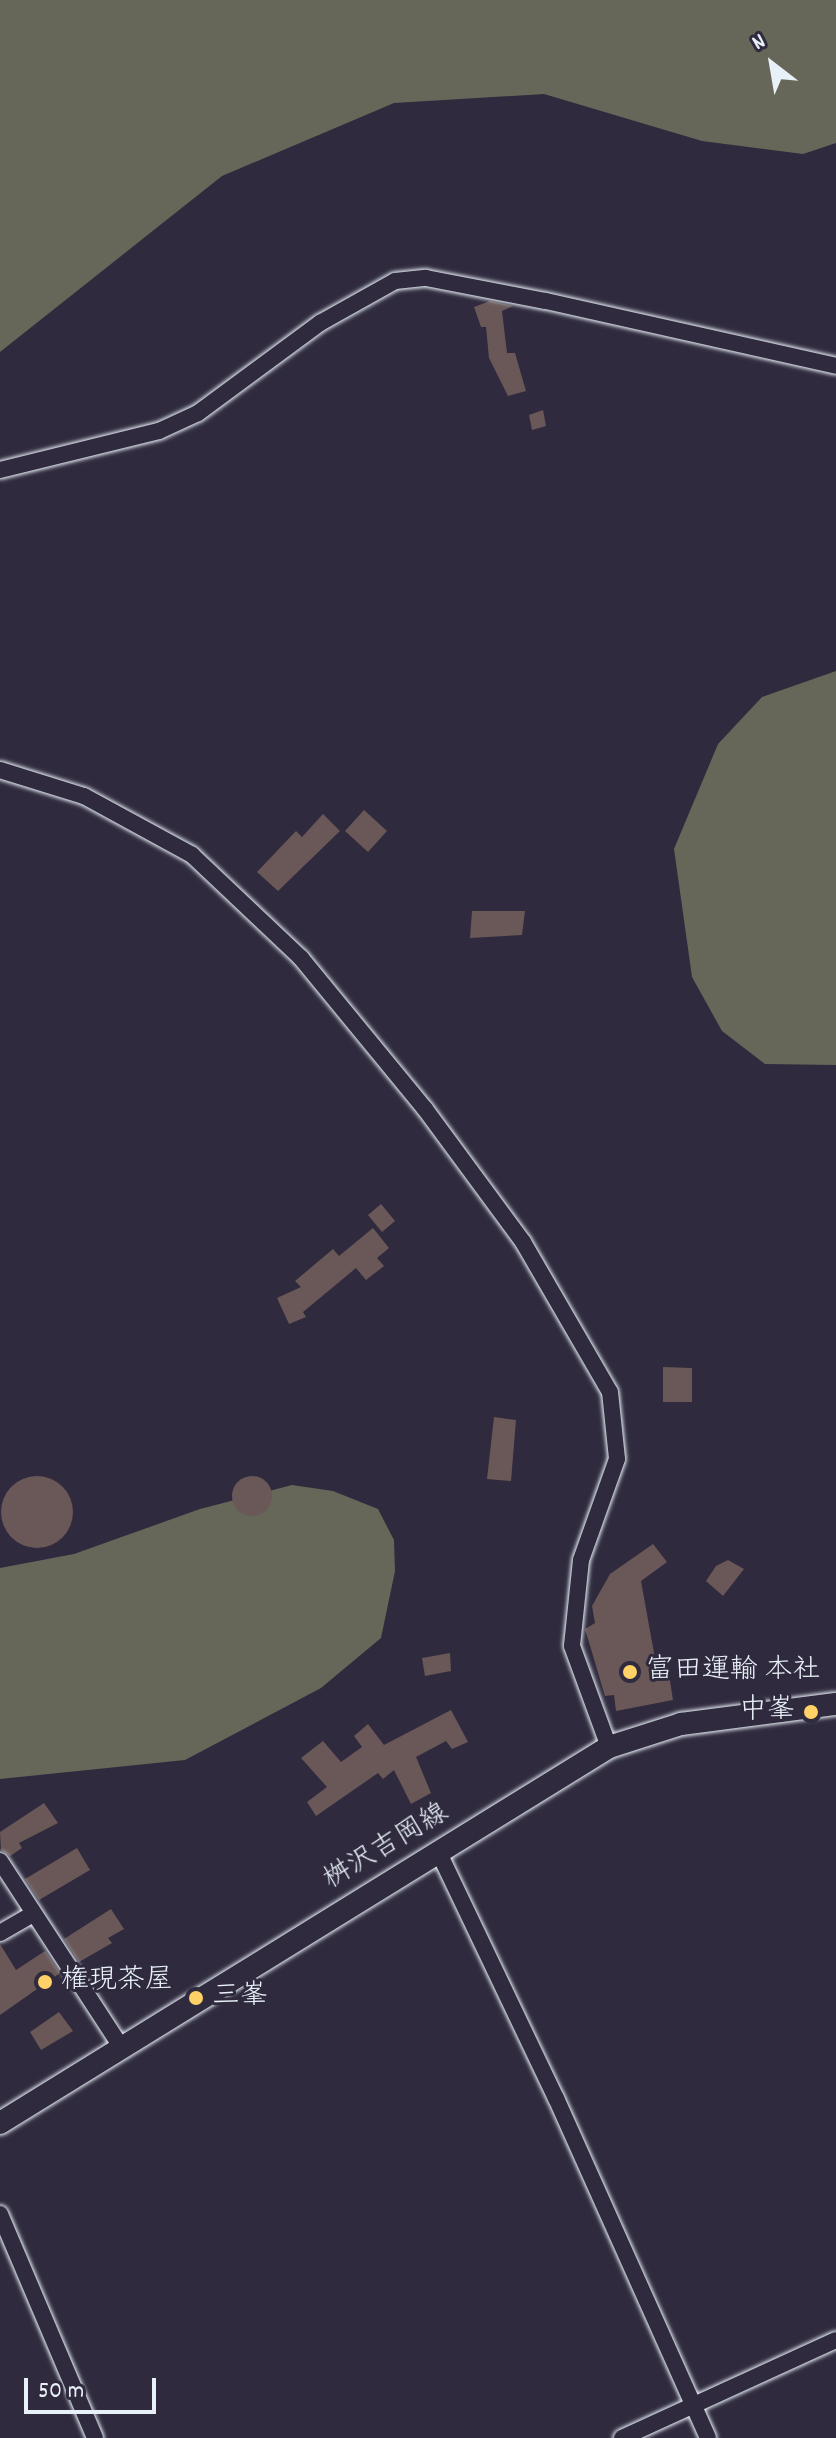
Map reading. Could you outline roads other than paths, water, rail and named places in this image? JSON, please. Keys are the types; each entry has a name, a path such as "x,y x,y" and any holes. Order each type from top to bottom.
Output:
{"main road":[{"name":"桝沢吉岡線","path":"0,2123 120,2045 609,1747 681,1724 836,1704"}],"street":[{"path":"0,470 159,431 198,413 320,323 395,281 426,278 546,301 836,366"},
{"path":"0,770 84,796 192,855 301,958 425,1109 523,1242 610,1392 617,1459 581,1560 572,1646 609,1747"},
{"path":"439,1853 556,2098 708,2438"},
{"path":"0,1861 31,1915 120,2045"},
{"path":"0,1933 31,1915"},
{"path":"0,2214 95,2438"},
{"path":"622,2438 836,2340"}],"place":[{"name":"富田運輸 本社","path":"630,1672"},
{"name":"中峯","path":"811,1712"},
{"name":"権現茶屋","path":"45,1982"},
{"name":"三峯","path":"196,1998"}]}
